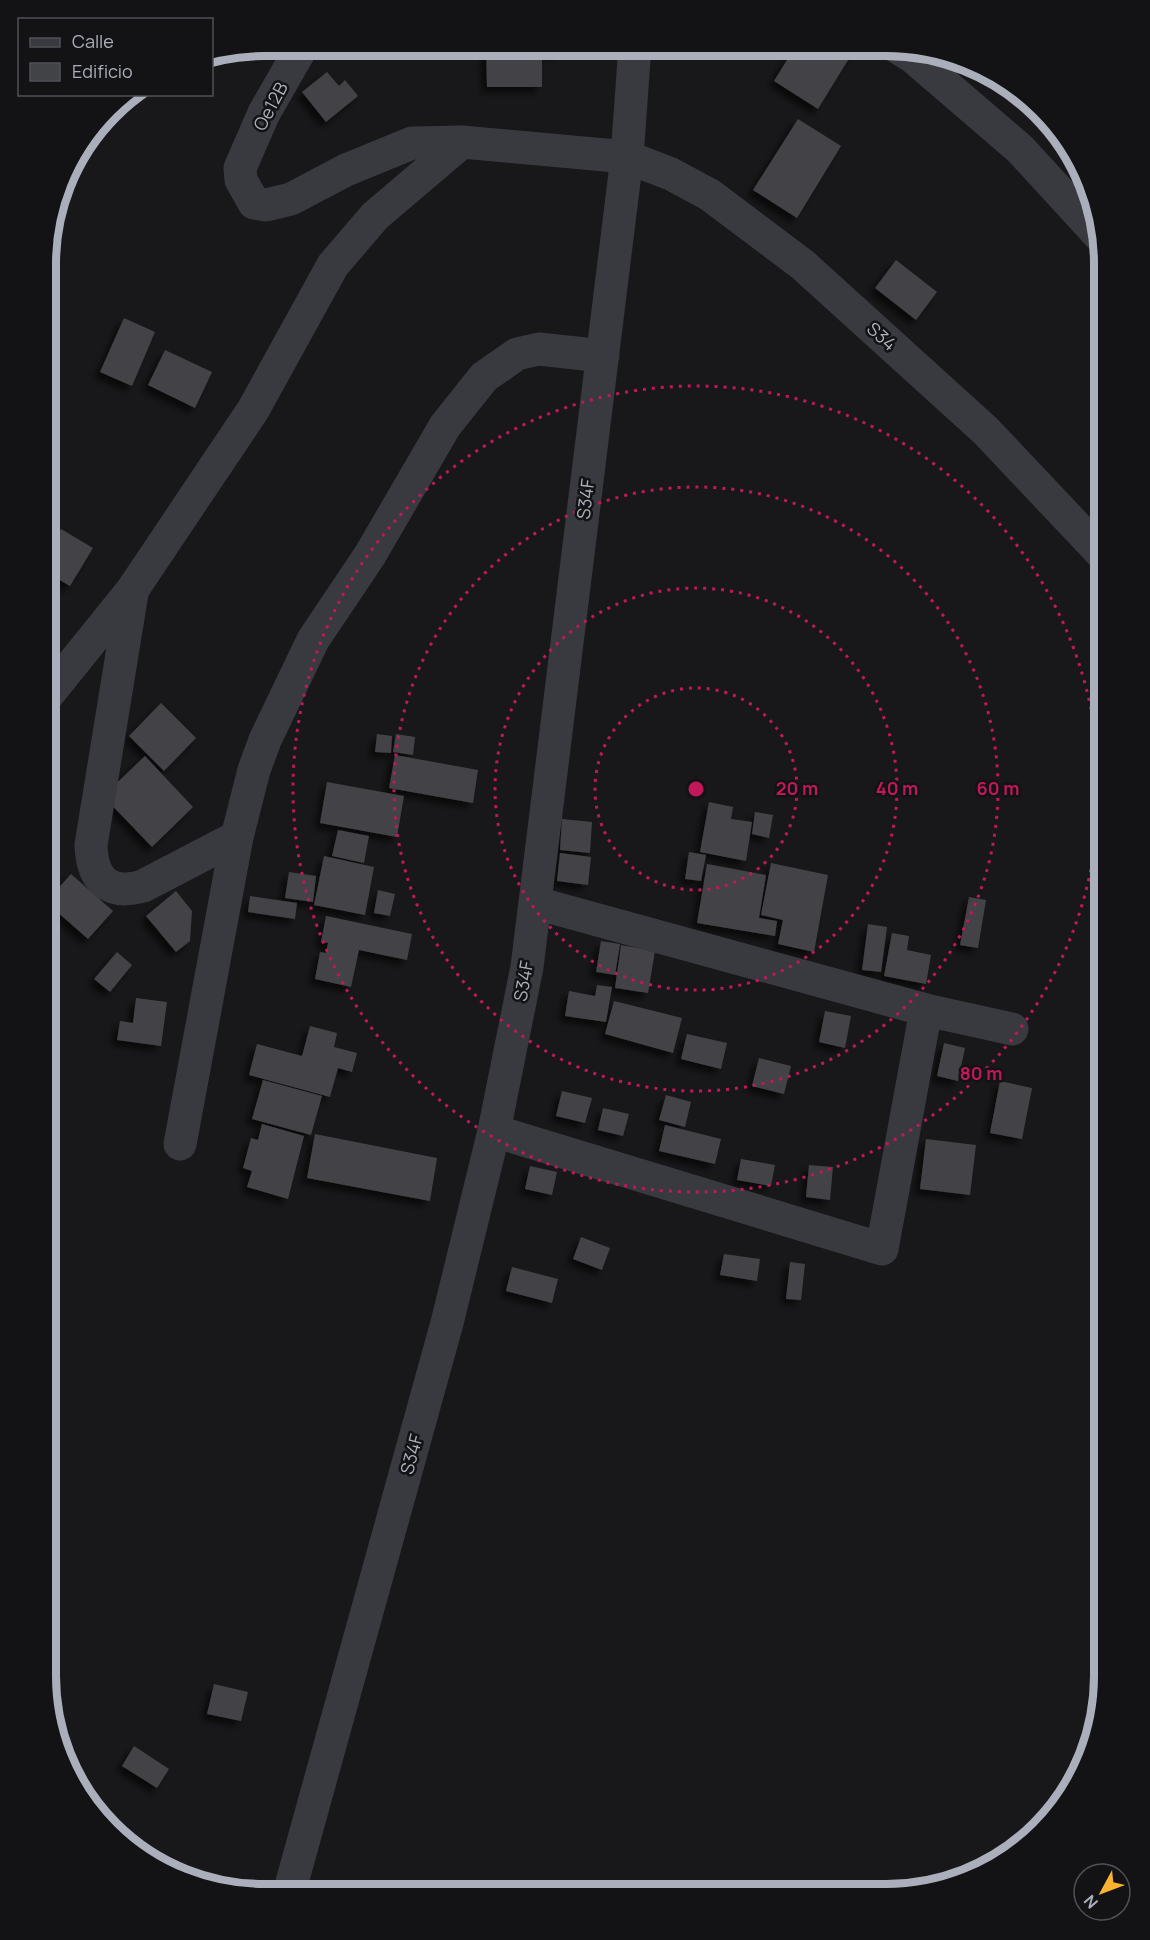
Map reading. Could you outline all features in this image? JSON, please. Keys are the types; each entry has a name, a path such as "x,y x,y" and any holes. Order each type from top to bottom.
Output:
{"street":[{"name":"Oe12B","path":"240,168 264,113 297,56"},
{"name":"S34F","path":"291,1884 447,1323 494,1131 526,967 536,903 627,157 634,56"},
{"path":"913,57 1020,149 1091,226"},
{"name":"S34","path":"240,168 241,180 247,193 254,202 266,205 291,199 346,170 412,143 462,142 627,157 671,174 710,195 803,265 986,431 1094,545"},
{"path":"56,685 133,589 253,410 333,265 375,216 462,142"},
{"path":"180,1144 237,837 254,770 265,740 313,640 370,555 445,426 473,388 495,367 528,351 539,349 603,356"},
{"path":"133,589 91,845 92,862 96,872 114,889 127,891 143,886 237,837"},
{"path":"536,903 926,1010 1012,1029"},
{"path":"494,1131 882,1248 926,1010"}],"building":[{"path":"486,56 542,56 542,87 487,87"},
{"path":"789,56 850,56 818,109 774,81"},
{"path":"327,72 339,86 345,80 358,96 326,122 302,92"},
{"path":"798,119 841,146 797,218 753,190"},
{"path":"896,260 937,292 916,320 875,288"},
{"path":"124,318 155,332 132,386 100,372"},
{"path":"165,350 212,372 195,408 148,385"},
{"path":"61,529 93,548 70,586 56,578 56,537"},
{"path":"161,703 196,738 164,771 129,736"},
{"path":"377,734 392,736 391,753 375,752"},
{"path":"396,734 415,737 413,755 393,752"},
{"path":"395,755 478,770 473,803 389,788"},
{"path":"145,756 193,807 152,847 103,796"},
{"path":"327,782 404,796 397,837 320,823"},
{"path":"709,802 733,807 731,819 752,822 746,861 700,852"},
{"path":"755,812 773,815 769,838 752,834"},
{"path":"562,819 592,822 590,853 560,850"},
{"path":"338,830 369,836 364,863 332,856"},
{"path":"689,852 706,855 701,881 685,879"},
{"path":"560,853 591,857 588,885 557,881"},
{"path":"324,856 374,867 365,915 314,905"},
{"path":"771,863 828,875 814,952 778,944 783,920 761,915"},
{"path":"707,864 766,875 759,918 777,921 775,936 697,923"},
{"path":"289,872 316,876 313,902 285,898"},
{"path":"71,874 113,911 88,939 56,911 56,891"},
{"path":"378,890 395,894 390,916 374,913"},
{"path":"176,891 192,911 190,941 176,952 146,916"},
{"path":"250,896 297,903 295,919 248,912"},
{"path":"969,897 986,900 978,948 960,945"},
{"path":"326,916 412,934 407,960 359,950 351,987 315,979 320,952 326,953 328,943 321,942"},
{"path":"868,924 887,927 881,972 862,970"},
{"path":"892,933 909,936 907,950 931,955 926,984 884,976"},
{"path":"601,941 620,944 615,975 596,972"},
{"path":"621,945 655,951 648,993 615,988"},
{"path":"117,952 132,965 110,992 94,979"},
{"path":"597,985 612,987 606,1022 565,1016 569,991 595,996"},
{"path":"136,998 167,1002 161,1046 117,1040 120,1021 133,1023"},
{"path":"614,1001 682,1018 673,1053 605,1034"},
{"path":"825,1011 851,1016 845,1048 819,1042"},
{"path":"310,1026 337,1033 334,1047 357,1053 352,1072 338,1068 330,1097 249,1075 257,1044 302,1056"},
{"path":"687,1034 727,1043 721,1069 681,1059"},
{"path":"944,1043 965,1048 958,1081 937,1076"},
{"path":"759,1058 791,1066 784,1094 752,1086"},
{"path":"263,1080 322,1096 311,1135 252,1119"},
{"path":"1000,1081 1032,1088 1022,1139 990,1133"},
{"path":"562,1091 592,1098 585,1123 556,1116"},
{"path":"666,1095 691,1102 685,1127 659,1120"},
{"path":"603,1108 629,1114 623,1136 598,1130"},
{"path":"262,1124 304,1136 288,1199 247,1187 252,1171 243,1168 251,1138 258,1140"},
{"path":"665,1125 721,1139 715,1164 659,1151"},
{"path":"315,1134 437,1158 430,1201 307,1178"},
{"path":"926,1139 976,1145 970,1195 920,1189"},
{"path":"741,1159 775,1165 771,1186 737,1180"},
{"path":"809,1165 833,1167 830,1200 806,1197"},
{"path":"530,1166 557,1172 552,1195 525,1189"},
{"path":"581,1237 610,1248 602,1270 573,1259"},
{"path":"724,1254 760,1259 757,1281 720,1275"},
{"path":"790,1262 805,1264 801,1300 786,1299"},
{"path":"512,1267 558,1279 552,1303 506,1291"},
{"path":"214,1684 248,1692 241,1721 207,1714"},
{"path":"134,1746 169,1769 157,1788 122,1766"}]}
